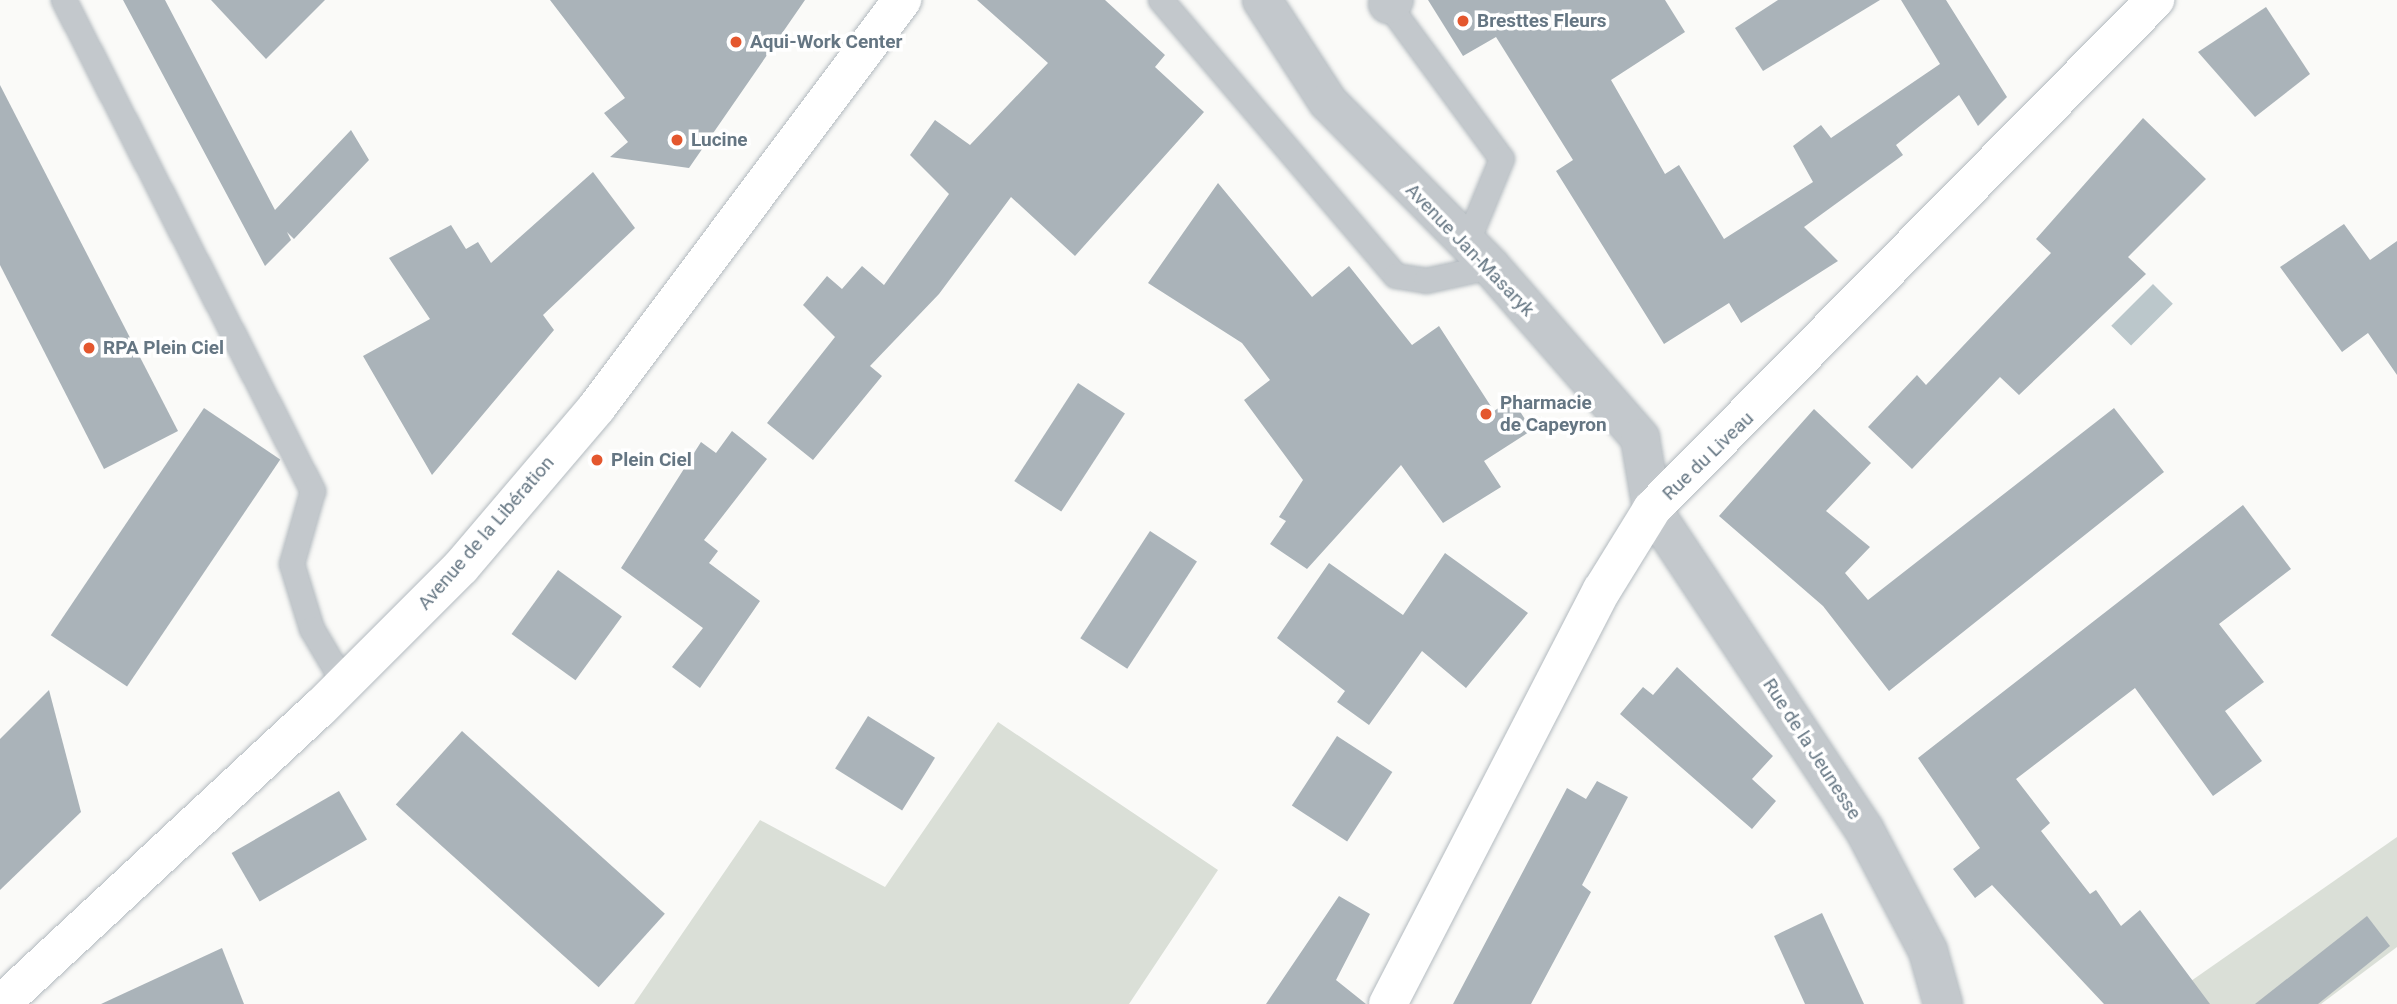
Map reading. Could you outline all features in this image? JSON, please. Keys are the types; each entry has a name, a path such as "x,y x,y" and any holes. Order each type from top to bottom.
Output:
{"main road":[{"name":"Avenue de la Libération","path":"1,1004 345,685 461,567 597,407 902,0"},
{"name":"Rue du Liveau","path":"1388,1004 1602,590 1653,509 2155,0"}],"street":[{"name":"Avenue Jan-Masaryk","path":"1262,0 1328,102 1479,257 1640,438 1653,509"},
{"name":"Rue de la Jeunesse","path":"1653,509 1864,829 1928,951 1943,1004"}],"lane":[{"path":"64,0 313,491 292,564 312,629 345,685"},
{"path":"1161,0 1396,276 1426,281 1479,257 1502,159 1389,1"}],"shaded area":[{"path":"2153,284 2173,304 2131,346 2111,326"},
{"path":"998,722 1218,870 1129,1004 634,1004 760,820 885,887"},
{"path":"2397,837 2397,947 2321,1004 2158,1004"}],"building":[{"path":"123,0 165,0 275,210 351,130 369,160 294,239 287,232 291,240 265,266"},
{"path":"211,0 325,0 266,59"},
{"path":"550,0 805,0 689,168 610,157 628,142 604,113 625,98"},
{"path":"977,0 1105,0 1165,55 1155,67 1204,112 1075,256 1011,197 939,294 870,366 882,376 813,460 767,423 835,337 803,305 827,276 842,289 862,266 884,285 949,194 910,155 935,120 970,145 1048,63"},
{"path":"1428,0 1665,0 1685,32 1611,80 1665,174 1679,165 1724,239 1813,182 1793,146 1821,125 1831,138 1940,64 1901,0 1946,0 2007,97 1978,126 1959,95 1896,145 1903,155 1804,227 1838,261 1741,323 1729,303 1664,344 1556,171 1573,160 1496,37 1463,56"},
{"path":"1778,0 1880,0 1763,71 1735,28"},
{"path":"2266,7 2310,74 2255,117 2198,52"},
{"name":"RPA Plein Ciel","path":"0,85 178,431 104,469 0,265"},
{"path":"2143,118 2206,179 2128,257 2146,274 2019,395 2000,377 1912,469 1868,427 1917,375 1926,385 2051,253 2036,239"},
{"path":"593,172 635,228 543,315 554,330 432,475 363,356 430,319 389,258 451,225 466,249 478,242 491,263"},
{"path":"1218,183 1312,297 1349,266 1412,345 1439,326 1494,411 1512,399 1532,430 1484,461 1501,487 1443,523 1401,465 1307,569 1270,544 1286,521 1279,517 1303,480 1244,400 1270,380 1242,343 1148,283"},
{"path":"2344,224 2370,260 2397,241 2397,375 2368,333 2342,352 2280,267"},
{"path":"1078,383 1125,413 1061,512 1014,481"},
{"path":"204,408 280,459 127,687 51,635"},
{"path":"2114,408 2164,472 1889,691 1823,606 1719,516 1814,409 1871,463 1826,511 1870,547 1845,573 1868,600"},
{"path":"732,431 767,459 704,540 718,551 709,563 760,601 700,688 672,667 703,628 621,568 701,442 716,453"},
{"path":"2243,505 2291,569 2219,624 2264,682 2225,711 2262,761 2213,796 2135,688 2016,779 2050,823 2041,831 2090,894 2096,890 2121,926 2140,910 2210,1004 2104,1004 1992,885 1975,898 1953,869 1980,848 1918,758"},
{"path":"1150,531 1197,561 1127,669 1080,638"},
{"path":"1445,553 1528,613 1466,688 1422,651 1369,725 1337,702 1345,691 1277,638 1329,563 1403,615"},
{"path":"558,570 622,616 575,680 512,634"},
{"path":"1677,667 1773,756 1752,779 1776,801 1752,829 1620,714 1643,687 1653,695"},
{"path":"49,690 81,812 0,890 0,739"},
{"path":"868,716 935,758 902,810 835,769"},
{"path":"462,731 665,914 599,987 396,805"},
{"path":"1337,736 1392,772 1347,842 1292,806"},
{"path":"1597,781 1628,797 1582,885 1591,892 1531,1004 1453,1004 1567,788 1586,799"},
{"path":"339,791 367,839 260,901 232,853"},
{"path":"1339,896 1370,914 1336,980 1366,1004 1266,1004"},
{"path":"1822,913 1864,1004 1805,1004 1774,936"},
{"path":"2367,916 2390,946 2318,1004 2255,1004"},
{"path":"222,948 244,1004 101,1004"}],"place":[{"name":"Bresttes Fleurs","path":"1463,21"},
{"name":"Aqui-Work Center","path":"736,42"},
{"name":"Lucine","path":"677,140"},
{"name":"RPA Plein Ciel","path":"89,348"},
{"name":"Pharmacie de Capeyron","path":"1486,414"},
{"name":"Plein Ciel","path":"597,460"}]}
